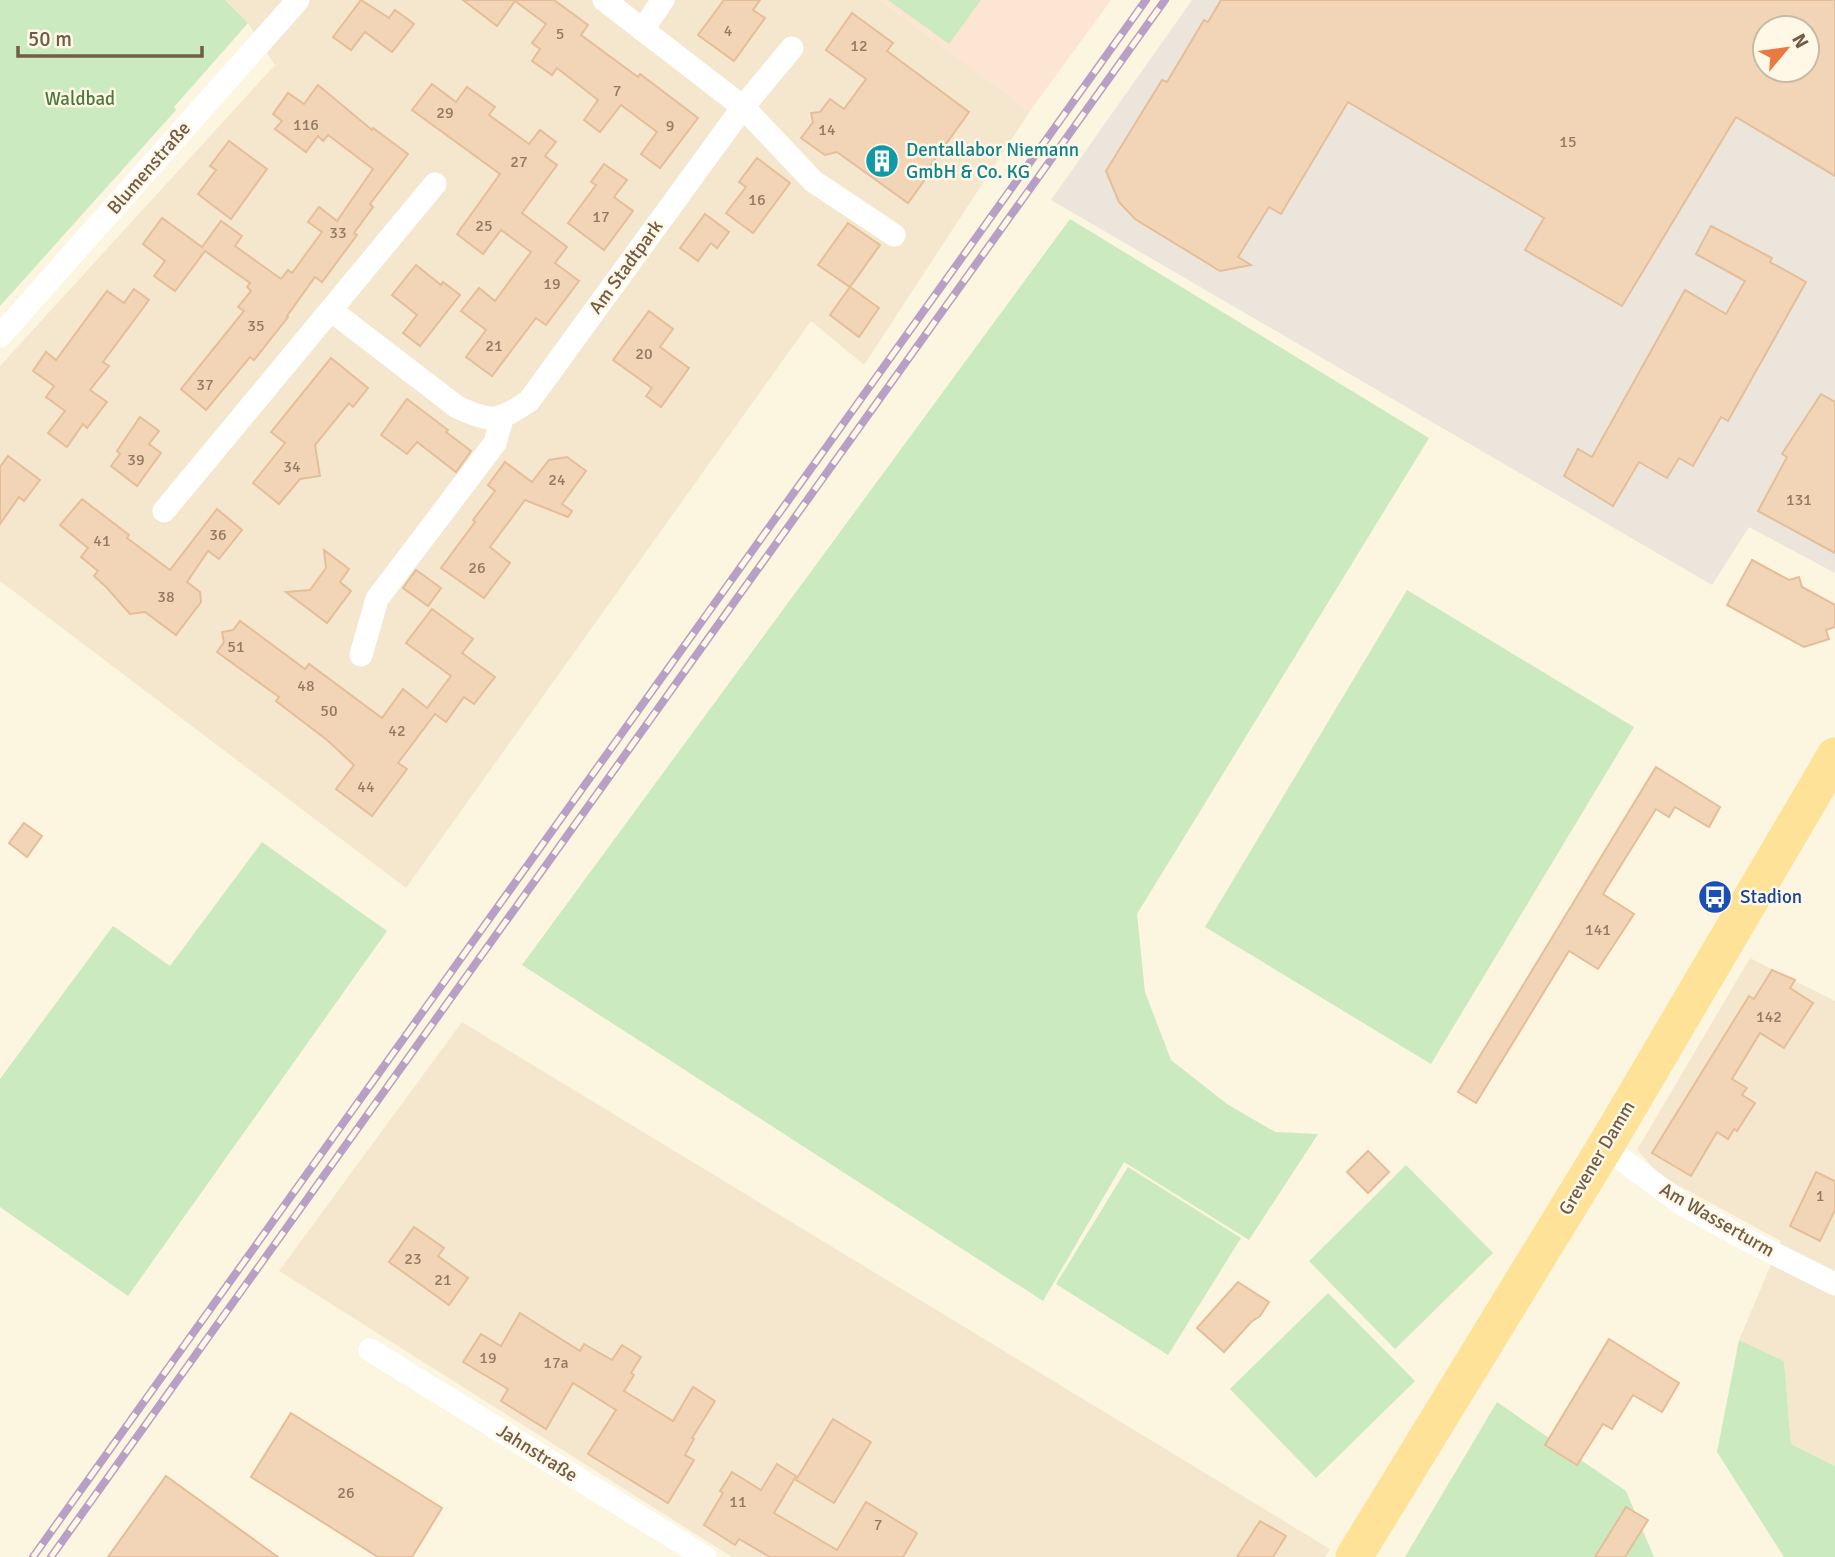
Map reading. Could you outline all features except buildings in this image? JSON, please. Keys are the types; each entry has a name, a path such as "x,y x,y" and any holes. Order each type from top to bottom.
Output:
{"main road":[{"name":"Grevener Damm","path":"1354,1557 1605,1147 1835,756"}],"street":[{"name":"Blumenstraße","path":"0,336 298,0"},
{"path":"604,0 743,107 813,181 894,235"},
{"path":"643,29 663,0"},
{"name":"Am Stadtpark","path":"502,419 529,401 743,107 792,48"},
{"path":"164,511 435,184"},
{"path":"332,311 457,407 480,417 502,419 495,443 377,598 361,655"},
{"name":"Am Wasserturm","path":"1605,1147 1682,1204 1835,1284"},
{"name":"Jahnstraße","path":"370,1349 705,1557"}],"shaded area":[{"path":"225,0 880,0 1030,111 864,365 811,321 406,888 0,581 0,366 275,65 248,23"},
{"path":"880,0 1111,0 1030,111"},
{"path":"1192,0 1835,0 1835,573 1749,527 1712,585 1051,200"},
{"path":"1750,958 1835,1001 1835,1466 1791,1444 1784,1361 1739,1340 1781,1241 1661,1176 1637,1150"},
{"path":"462,1022 1330,1549 1325,1557 732,1557 279,1271"}],"green space":[{"name":"Waldbad","path":"0,0 225,0 248,23 174,107 176,110 0,306"},
{"path":"888,0 981,0 949,44"},
{"path":"1070,219 1429,438 1137,914 1145,992 1171,1060 1227,1104 1275,1132 1318,1134 1249,1240 1124,1162 1043,1301 522,965"},
{"path":"1407,590 1634,727 1431,1064 1205,927"},
{"path":"262,842 387,931 128,1296 0,1207 0,1079 113,926 170,966"},
{"path":"1406,1165 1493,1253 1395,1349 1309,1261"},
{"path":"1128,1167 1241,1238 1168,1355 1056,1284"},
{"path":"1328,1293 1415,1381 1316,1478 1230,1389"},
{"path":"1739,1340 1784,1361 1791,1444 1835,1466 1835,1557 1784,1557 1717,1452"},
{"path":"1497,1402 1626,1491 1654,1557 1405,1557"}],"railway":[{"path":"33,1557 1146,0"},
{"path":"51,1557 1165,0"}],"place":[{"name":"Dentallabor Niemann GmbH & Co. KG","path":"882,161"},
{"name":"Stadion","path":"1715,897"}]}
